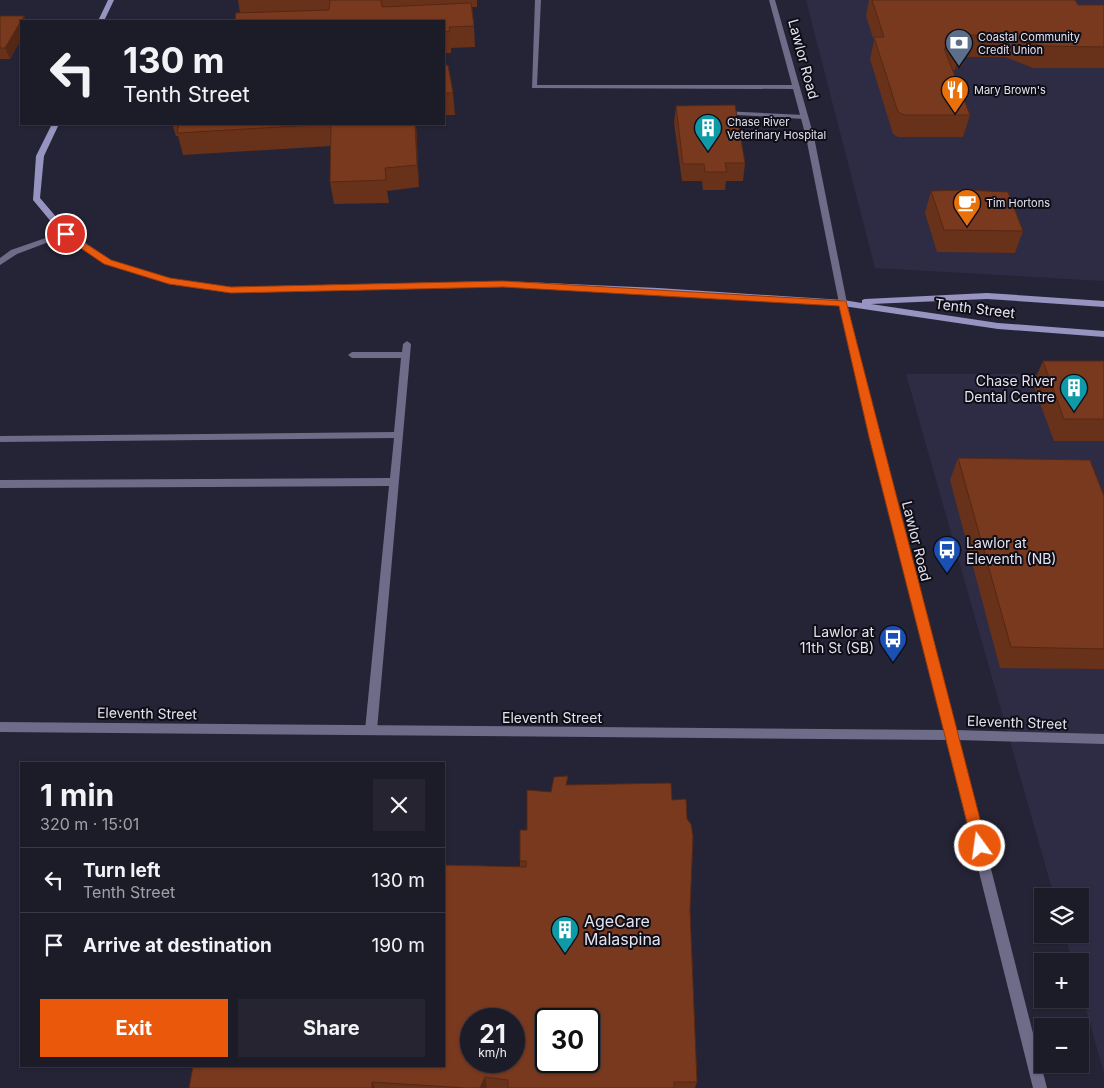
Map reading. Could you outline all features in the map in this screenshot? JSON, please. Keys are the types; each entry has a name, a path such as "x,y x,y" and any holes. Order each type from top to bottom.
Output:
{"street":[{"path":"101,20 111,0"},
{"path":"538,0 534,87 795,87"},
{"name":"Lawlor Road","path":"772,0 804,117 843,303 875,437 1040,1088"},
{"path":"716,113 804,117"},
{"name":"Tenth Street","path":"55,125 40,156 36,198 66,234 108,262 169,281 231,290 503,284 843,303 998,326 1104,334"},
{"path":"0,262 14,252 66,234"},
{"name":"Tenth Street","path":"843,303 987,296 1104,304"},
{"path":"371,730 407,344"},
{"path":"352,355 406,355"},
{"path":"0,439 398,435"},
{"path":"0,484 394,482"},
{"name":"Eleventh Street","path":"0,727 952,735 1104,739"}],"shaded area":[{"path":"806,0 1104,0 1104,281 875,268"},
{"path":"906,374 1104,374 1104,1073 1086,1008 1089,1008 1089,953 1070,953 1067,943 1089,943 1089,888 1052,888"}],"building":[{"path":"330,0 381,0 382,7 471,3 474,26 449,27 450,31 445,32 445,20 235,20 236,13 329,10"},
{"path":"872,0 1075,0 1078,5 1104,5 1104,47 1041,46 1012,35 965,35 969,43 961,48 944,48 970,115 904,115 898,112 874,37 884,37"},
{"path":"0,16 24,16 5,48 0,48"},
{"path":"448,65 453,93 445,93 445,66"},
{"name":"Chase River Veterinary Hospital","path":"735,105 745,163 725,163 727,172 705,172 704,164 683,164 676,106"},
{"path":"179,125 314,125 177,133"},
{"path":"331,125 415,125 417,165 385,168 386,180 330,182"},
{"path":"931,191 1008,192 1023,231 944,230"},
{"path":"1043,361 1104,361 1104,419 1064,419"},
{"path":"958,458 1090,460 1104,496 1104,649 1011,647"},
{"name":"AgeCare Malaspina","path":"568,776 566,785 671,783 672,800 686,799 687,819 691,824 693,836 690,910 697,1082 674,1082 674,1088 508,1088 508,1080 485,1077 480,1088 372,1082 372,1088 189,1088 193,1067 445,1067 445,865 526,867 526,861 520,861 520,830 527,830 527,790 551,792 554,777"}],"place":[{"name":"Coastal Community Credit Union","path":"959,67"},
{"name":"Mary Brown's","path":"955,114"},
{"name":"Chase River Veterinary Hospital","path":"708,152"},
{"name":"Tim Hortons","path":"967,227"},
{"name":"Chase River Dental Centre","path":"1074,412"},
{"name":"Lawlor at Eleventh (NB)","path":"947,574"},
{"name":"Lawlor at 11th St (SB)","path":"893,663"},
{"name":"AgeCare Malaspina","path":"565,954"}],"route":[{"path":"66,234 108,262 169,281 231,290 503,284 658,291 843,303 875,437 980,846"}]}
